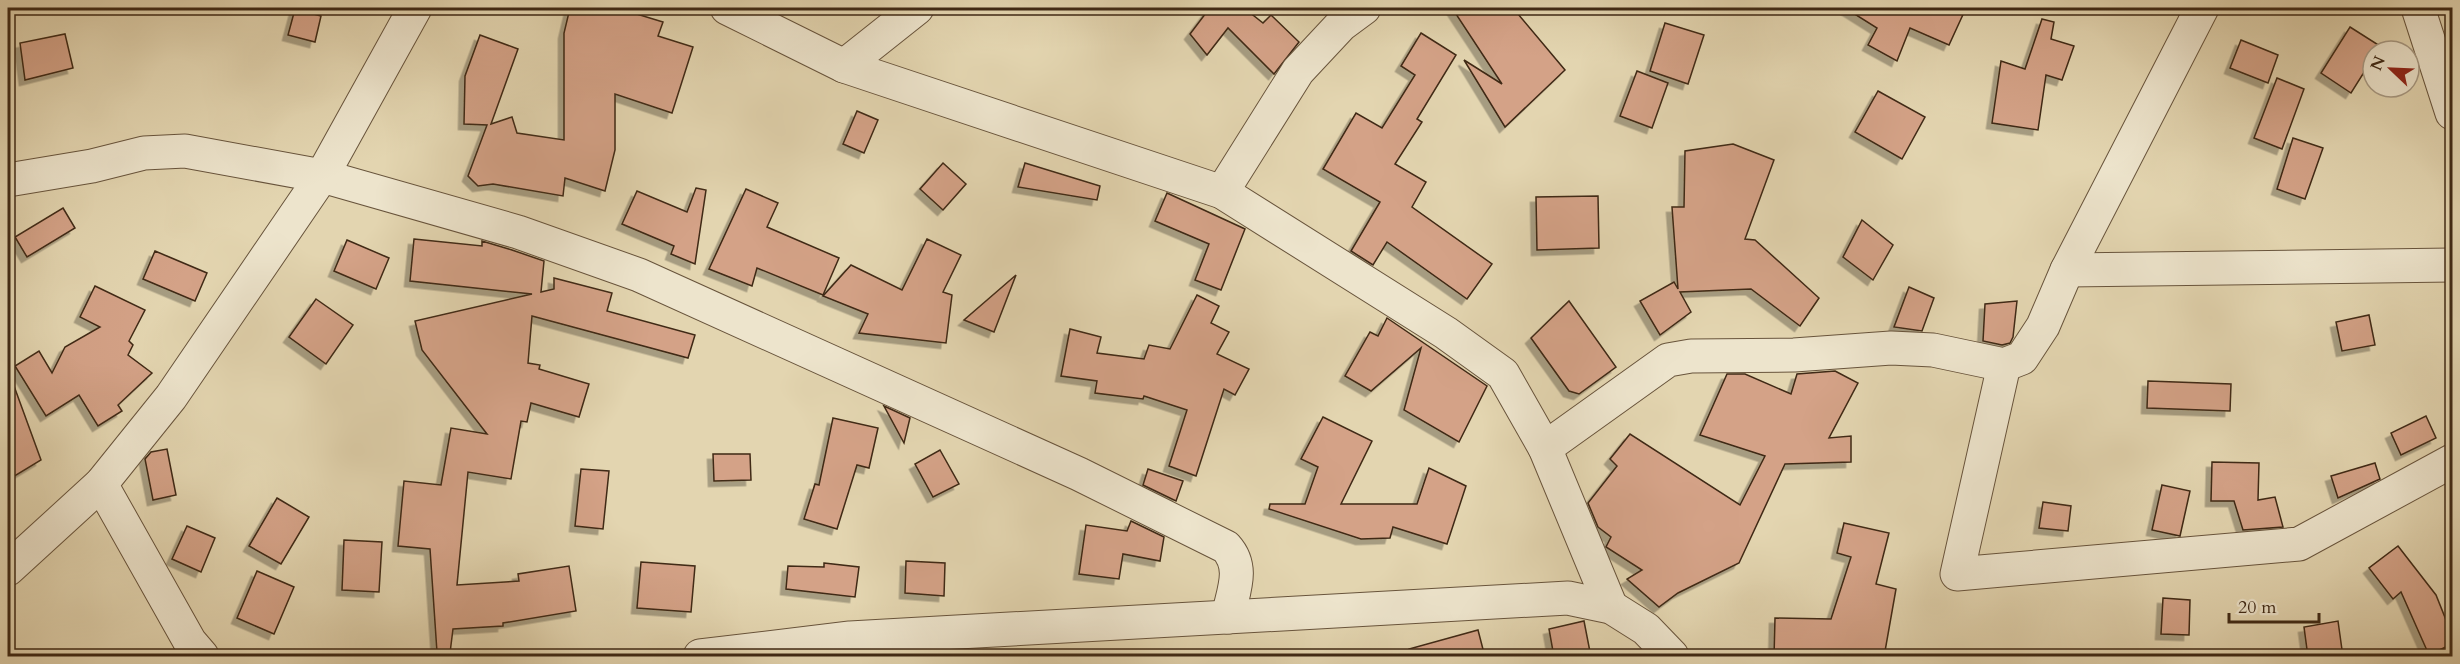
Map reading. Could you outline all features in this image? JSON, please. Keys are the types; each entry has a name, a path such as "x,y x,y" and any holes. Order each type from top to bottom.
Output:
{"street":[{"path":"8,569 101,484 178,387 322,176 415,8"},
{"path":"727,8 844,66 1222,192 1398,302 1503,374 1545,448 1611,607"},
{"path":"844,66 917,8"},
{"path":"1222,192 1298,71 1341,25 1364,8"},
{"path":"1545,448 1668,360 1691,356 1794,355 1892,348 1933,350 2004,365 2022,358 2043,327 2067,270 2202,8"},
{"path":"2418,8 2452,113"},
{"path":"8,180 92,166 144,153 185,151 322,176 518,232 639,275 1079,474 1226,547 1235,558 1237,571 1228,617"},
{"path":"2067,270 2452,265"},
{"path":"2004,365 1957,574 2299,544 2452,461"},
{"path":"101,484 190,642 202,657"},
{"path":"700,657 850,638 1568,598 1611,607 1646,629 1672,657"}],"building":[{"path":"570,8 617,8 663,22 658,36 693,47 672,113 615,94 615,150 605,191 565,178 563,196 493,184 478,186 468,176 487,125 464,124 465,76 480,35 518,49 491,124 512,117 517,133 564,140 564,33"},
{"path":"1207,8 1244,8 1263,23 1271,15 1299,42 1274,74 1228,28 1207,55 1190,34 1209,9"},
{"path":"1452,8 1513,8 1565,70 1505,127 1464,60 1502,84"},
{"path":"1845,8 1966,8 1949,45 1910,28 1897,61 1868,45 1877,28"},
{"path":"295,9 321,16 315,42 288,35"},
{"path":"2042,19 2054,22 2051,39 2074,46 2062,80 2046,75 2038,130 1992,123 2001,61 2025,69"},
{"path":"1665,23 1704,35 1688,84 1650,71"},
{"path":"2350,27 2369,39 2361,39 2361,77 2351,93 2321,73"},
{"path":"1421,33 1456,55 1417,119 1422,122 1395,164 1426,182 1412,207 1492,264 1467,299 1387,242 1373,265 1351,251 1380,202 1323,169 1356,113 1382,128 1415,75 1401,66"},
{"path":"65,34 73,68 25,80 20,43"},
{"path":"2241,40 2278,55 2268,83 2230,68"},
{"path":"1637,71 1668,83 1652,128 1620,116"},
{"path":"2277,78 2304,89 2282,149 2254,138"},
{"path":"1878,91 1925,117 1902,159 1855,132"},
{"path":"857,111 878,120 864,153 843,144"},
{"path":"2293,138 2323,148 2305,199 2277,189"},
{"path":"1733,144 1774,160 1745,239 1755,240 1819,298 1800,326 1751,289 1680,292 1691,312 1660,335 1640,301 1674,282 1678,289 1672,207 1684,207 1685,151"},
{"path":"943,163 966,184 943,210 920,189"},
{"path":"1025,163 1100,186 1097,200 1018,187"},
{"path":"696,188 706,190 695,264 671,254 674,246 622,224 637,191 687,212"},
{"path":"746,189 778,203 767,227 839,258 823,295 757,268 752,286 709,269"},
{"path":"1167,193 1245,229 1221,290 1195,280 1209,244 1155,221"},
{"path":"1598,196 1599,248 1537,250 1536,197"},
{"path":"63,208 75,228 27,257 15,237"},
{"path":"1862,220 1893,245 1873,280 1843,257"},
{"path":"414,239 482,246 482,241 512,250 544,261 541,292 554,289 554,278 612,293 607,311 695,335 688,358 532,316 528,363 540,365 539,369 589,384 579,417 531,403 527,422 521,421 511,479 468,472 457,585 519,581 518,574 569,566 576,611 503,623 503,626 453,629 450,653 437,652 430,549 398,546 404,481 441,485 451,428 487,434 422,350 415,321 532,294 410,281"},
{"path":"927,239 961,255 943,292 952,295 946,343 859,333 868,314 823,296 851,265 902,290"},
{"path":"347,240 389,258 376,289 334,271"},
{"path":"155,251 207,273 195,301 143,279"},
{"path":"1016,275 994,332 964,320"},
{"path":"95,286 145,310 129,341 133,345 128,355 152,373 118,405 122,411 98,426 79,395 46,416 15,366 39,351 52,373 65,347 100,327 80,317"},
{"path":"1909,287 1934,298 1922,331 1894,327"},
{"path":"1197,295 1219,306 1211,323 1229,332 1217,354 1249,369 1235,395 1224,389 1196,476 1169,466 1187,410 1144,396 1143,399 1095,393 1097,381 1061,376 1070,329 1101,337 1097,353 1144,359 1149,345 1170,349"},
{"path":"316,299 353,325 326,364 289,337"},
{"path":"1569,301 1616,367 1579,394 1569,391 1531,338"},
{"path":"2017,301 2013,337 2010,343 2002,345 1983,341 1985,304"},
{"path":"2369,315 2375,345 2342,351 2336,322"},
{"path":"1387,318 1487,386 1459,442 1404,410 1421,348 1371,391 1345,376 1370,332 1378,336"},
{"path":"1835,371 1858,383 1829,438 1851,436 1851,462 1785,464 1739,563 1678,593 1659,607 1627,579 1642,570 1606,547 1611,537 1598,527 1588,503 1617,466 1610,459 1630,434 1740,505 1765,456 1700,435 1727,374 1745,374 1791,394 1797,374"},
{"path":"10,375 41,460 8,480 8,376"},
{"path":"2148,381 2231,384 2230,411 2147,408"},
{"path":"884,406 910,418 904,443"},
{"path":"2426,416 2436,438 2401,455 2391,433"},
{"path":"1323,417 1372,441 1341,504 1417,504 1429,468 1466,486 1447,544 1393,527 1390,538 1361,539 1269,509 1270,504 1305,504 1318,467 1301,459"},
{"path":"833,418 878,428 869,468 857,465 837,529 804,519 815,484 819,485"},
{"path":"167,449 176,495 153,500 145,459 151,452"},
{"path":"940,450 959,484 933,497 915,464"},
{"path":"713,454 750,454 751,480 714,481"},
{"path":"2212,462 2259,463 2258,500 2275,497 2283,527 2243,530 2234,501 2211,501"},
{"path":"2375,463 2380,479 2338,498 2331,476"},
{"path":"581,469 609,471 603,529 575,526"},
{"path":"1148,469 1183,481 1176,501 1143,485"},
{"path":"2162,485 2190,491 2180,536 2152,530"},
{"path":"277,498 309,517 281,564 249,546"},
{"path":"2043,502 2071,506 2068,531 2039,528"},
{"path":"1131,521 1164,537 1160,561 1123,554 1119,579 1079,574 1086,525 1127,531"},
{"path":"1844,523 1889,533 1876,584 1896,589 1884,657 1774,657 1775,618 1831,619 1851,557 1837,553"},
{"path":"187,526 215,538 201,572 172,559"},
{"path":"344,540 382,542 379,592 342,590"},
{"path":"2398,546 2436,595 2452,635 2452,644 2429,655 2401,592 2393,599 2369,568"},
{"path":"906,561 945,563 944,596 905,593"},
{"path":"641,562 695,566 691,612 637,608"},
{"path":"824,563 859,567 855,597 786,589 788,566 824,567"},
{"path":"257,571 294,587 274,634 237,618"},
{"path":"2163,598 2190,600 2189,635 2161,634"},
{"path":"1584,621 1591,657 1554,657 1549,629"},
{"path":"2338,621 2343,657 2308,657 2304,627"},
{"path":"1478,630 1485,657 1410,657 1409,649"}]}
